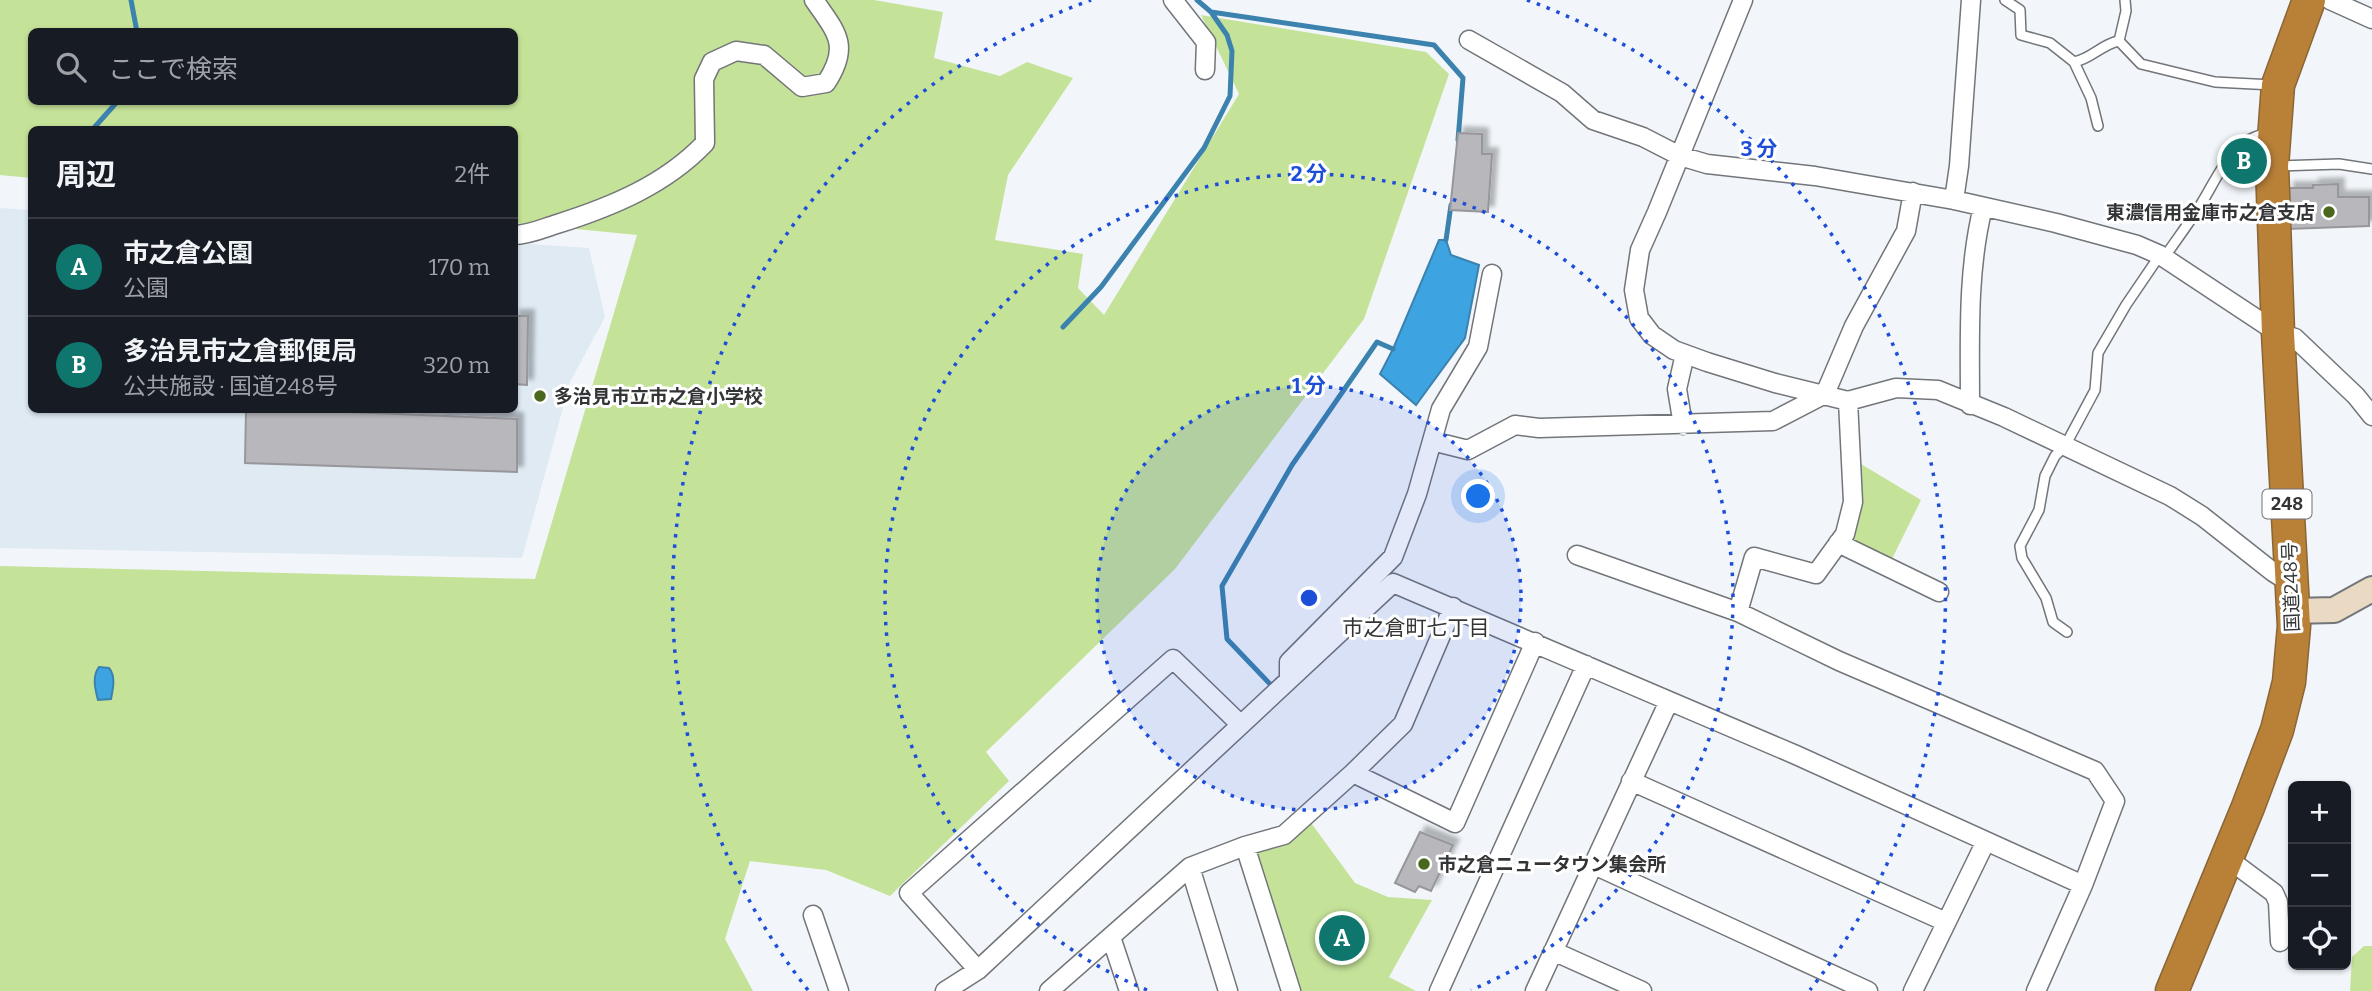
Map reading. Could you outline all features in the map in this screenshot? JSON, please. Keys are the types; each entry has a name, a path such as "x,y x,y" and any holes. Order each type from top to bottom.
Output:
{"highway":[{"name":"国道248号","path":"2172,991 2277,730 2289,682 2293,597 2278,333 2272,166 2277,85 2309,0"}],"main road":[{"path":"2293,597 2334,610 2372,589"}],"street":[{"path":"518,234 601,210 651,186 687,162 705,143 704,79 712,62 736,51 764,55 802,87 826,83 837,66 838,36 814,0"},
{"path":"1173,0 1206,42 1205,70"},
{"path":"1743,0 1640,250 1634,290 1639,318 1652,334 1674,350 1685,354 1775,383 1848,401 1896,388 1938,390 2004,417 2170,496 2202,516 2273,572 2293,597"},
{"path":"1954,200 1959,166 1970,0"},
{"path":"2330,0 2372,19"},
{"path":"1469,40 1562,93 1593,120 1643,137 1680,156 1707,164 1815,176 1954,200 2123,241 2162,256 2278,333 2295,338 2356,396 2372,416"},
{"path":"1432,441 1468,450 1515,425 1539,428 1773,421 1825,394 1854,326 1906,231 1913,192"},
{"path":"1970,405 1976,234 1983,207"},
{"path":"1289,679 1289,662 1393,557 1417,494 1441,409 1478,346 1492,274"},
{"path":"1683,425 1676,389 1685,354"},
{"path":"1738,612 1754,557 1816,574 1845,534 1853,502 1848,401"},
{"path":"1838,543 1939,592"},
{"path":"1577,555 1738,612 1839,661 2095,771 2115,801 2083,885 2036,991"},
{"path":"946,991 978,970 1394,583 1535,642 2083,885"},
{"path":"1049,991 1190,867 1245,846 1284,835 1353,773 1403,724 1453,607"},
{"path":"1353,773 1455,823 1535,642"},
{"path":"978,970 909,893 1173,659 1240,724"},
{"path":"1439,991 1586,665"},
{"path":"1535,991 1669,701"},
{"path":"1632,781 1946,922"},
{"path":"1913,991 1986,841"},
{"path":"1245,846 1291,991"},
{"path":"2227,858 2274,893 2278,902 2280,942"},
{"path":"1592,864 1868,991"},
{"path":"1190,867 1228,991"},
{"path":"813,915 839,991"},
{"path":"1111,937 1129,991"},
{"path":"1553,951 1642,991"}],"lane":[{"path":"2005,0 2020,10 2021,35 2050,43 2074,62 2091,98 2098,127"},
{"path":"2119,41 2126,11 2125,0"},
{"path":"2074,62 2084,61 2112,42 2119,41"},
{"path":"2119,41 2141,64 2215,82 2277,85"},
{"path":"2067,632 2053,622 2046,598 2022,558 2020,546 2039,510 2045,476 2055,456 2065,446 2095,390 2098,353 2126,305 2201,204 2221,168 2239,145 2260,134 2274,132"},
{"path":"2272,166 2339,164 2372,169"}],"shaded area":[{"name":"多治見市立市之倉小学校","path":"0,208 28,210 28,413 518,413 518,243 589,248 605,317 570,382 522,558 0,548"}],"green space":[{"path":"0,0 874,0 943,12 934,58 1000,76 1027,62 1073,78 1008,175 995,240 1083,254 1078,288 1104,315 1239,94 1201,15 1426,52 1449,74 1364,319 1175,569 986,752 1009,781 890,896 826,870 750,861 725,939 753,991 0,991 0,566 535,579 637,235 518,223 518,126 28,126 28,178 0,175"},
{"path":"1856,461 1921,500 1891,561 1847,543"},
{"path":"1306,816 1355,883 1388,897 1432,900 1389,977 1416,991 1291,991 1245,846"},
{"path":"2364,946 2372,946 2372,991 2350,991 2352,957"}],"water":[{"path":"1439,240 1446,240 1451,255 1479,265 1465,338 1416,405 1380,374"},
{"path":"99,667 109,668 113,675 111,699 98,700 95,678"}],"building":[{"path":"1458,133 1482,134 1482,154 1492,154 1488,212 1450,210"},
{"name":"東濃信用金庫市之倉支店","path":"2338,184 2338,197 2369,197 2369,226 2288,229 2288,188"},
{"path":"518,316 528,316 527,385 518,384"},
{"path":"246,413 373,413 517,419 517,472 245,463"},
{"name":"市之倉ニュータウン集会所","path":"1420,832 1453,845 1431,891 1419,886 1415,892 1395,883"}],"waterway":[{"path":"131,0 136,28"},
{"path":"1063,327 1101,287 1204,148 1230,96 1232,51 1227,35 1211,12 1197,0"},
{"path":"1211,12 1434,45 1463,78 1458,140"},
{"path":"96,126 114,105"},
{"path":"1446,240 1451,205"},
{"path":"1271,685 1227,639 1222,586 1292,465 1377,342 1393,349"}],"place":[{"name":"多治見市之倉郵便局","path":"2244,161"},
{"name":"東濃信用金庫市之倉支店","path":"2329,212"},
{"name":"多治見市立市之倉小学校","path":"540,396"},
{"name":"市之倉ニュータウン集会所","path":"1424,864"},
{"name":"市之倉公園","path":"1342,938"}],"district":[{"name":"市之倉町七丁目","path":"1416,628"}]}
